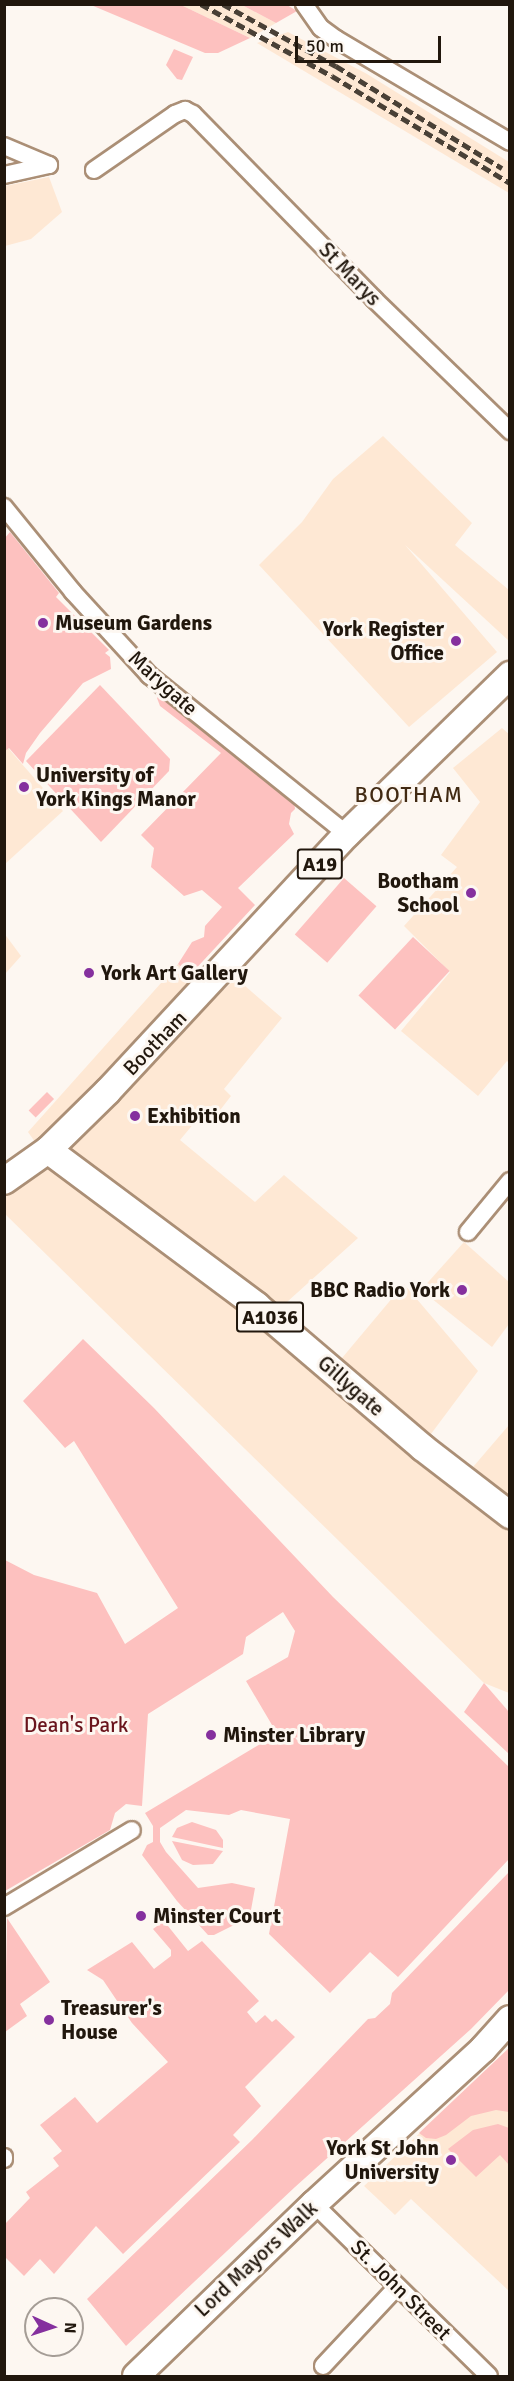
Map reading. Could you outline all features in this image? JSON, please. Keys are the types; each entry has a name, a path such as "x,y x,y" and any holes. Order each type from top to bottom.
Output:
{"main road":[{"name":"Bootham","path":"4,1181 15,1163 48,1150 155,1043 347,834 510,675"},
{"name":"Gillygate","path":"48,1150 257,1306 423,1448 507,1509"},
{"name":"Lord Mayors Walk","path":"136,2376 314,2204 483,2049 510,2019"}],"street":[{"path":"310,11 321,28 336,39 510,142"},
{"name":"St Marys","path":"94,170 176,114 185,110 193,114 374,299 510,431"},
{"path":"4,146 49,165 4,175"},
{"name":"Marygate","path":"4,507 72,592 149,675 347,834"},
{"path":"468,1232 510,1181"},
{"path":"4,1907 132,1830"},
{"name":"St. John Street","path":"314,2204 489,2376"},
{"path":"323,2366 397,2288"}],"shaded area":[{"path":"181,5 242,5 276,23 250,38"},
{"path":"288,32 367,74 509,162 509,193 257,43"},
{"path":"49,177 62,212 31,239 5,246 5,186"},
{"path":"383,436 472,523 455,545 509,590 509,641 405,545 497,652 409,727 259,565 302,522 333,479"},
{"name":"Bootham School","path":"502,728 510,735 509,1063 507,1061 478,1096 401,1031 450,972 404,926 457,867 441,855 480,802 453,768"},
{"name":"University of York Kings Manor","path":"8,748 63,811 5,864 4,751"},
{"path":"4,933 21,956 5,974 4,974"},
{"path":"178,964 215,998 236,978 282,1018 224,1089 231,1096 214,1118 205,1110 180,1140 255,1202 284,1175 358,1238 277,1311 337,1364 404,1284 478,1371 425,1442 467,1474 509,1425 509,1693 484,1683 5,1214 4,1192 40,1149 28,1132"},
{"name":"BBC Radio York","path":"464,1242 509,1282 509,1324 492,1347 421,1290"},
{"name":"York St John University","path":"509,2048 509,2291 411,2199 395,2215 364,2186"}],"green space":[{"path":"91,5 181,5 250,38 218,53 205,53"},
{"path":"242,5 287,5 297,11 276,23"},
{"path":"174,49 193,57 182,80 177,79 166,65"},
{"name":"Museum Gardens","path":"10,532 59,593 56,597 109,650 105,653 110,657 111,669 83,683 40,733 26,753 23,764 9,748 5,751 4,539"},
{"path":"100,685 170,759 169,771 101,842 26,761"},
{"path":"160,694 294,801 295,809 291,813 289,824 294,834 238,888 255,905 190,975 178,964 192,942 204,937 205,926 222,907 202,890 184,896 151,867 154,848 141,835 221,753 160,706 157,698"},
{"path":"344,878 376,906 327,963 295,935"},
{"path":"413,937 450,971 395,1030 358,996"},
{"path":"47,1092 54,1099 36,1117 29,1110"},
{"name":"Dean's Park","path":"83,1339 154,1408 333,1597 509,1767 509,1859 398,1977 370,1952 330,1993 269,1934 290,1819 241,1810 229,1815 186,1810 160,1828 160,1842 166,1852 198,1888 232,1883 255,1888 251,1910 242,1912 236,1924 214,1935 208,1935 177,1901 142,1855 147,1845 153,1842 153,1826 145,1813 272,1737 272,1725 246,1681 288,1657 295,1631 283,1612 246,1637 243,1654 148,1714 142,1806 126,1804 115,1813 110,1830 5,1891 5,1560 34,1575 97,1593 125,1644 178,1608 74,1441 65,1448 23,1401"},
{"path":"484,1683 509,1712 509,1754 464,1712"},
{"path":"192,1822 216,1830 223,1840 223,1848 172,1837 177,1828"},
{"path":"172,1841 223,1851 213,1864 193,1865 182,1860"},
{"path":"509,1872 509,1990 471,2029 295,2187 126,2346 87,2299 252,2140 368,2019 375,2018 390,2004 392,1993"},
{"path":"7,1918 50,1982 20,2004 27,2016 5,2032"},
{"path":"164,1921 188,1951 202,1941 259,2001 247,2012 256,2023 265,2015 272,2022 276,2019 295,2037 245,2087 261,2106 233,2135 240,2142 123,2254 96,2226 54,2274 40,2259 24,2276 5,2257 5,2224 30,2198 26,2192 59,2166 53,2158 62,2151 40,2125 75,2097 97,2123 168,2062 132,2023 103,1980 87,1970 132,1942 154,1969 171,1956 171,1950 153,1929"},
{"path":"509,2048 509,2112 496,2110 471,2116 446,2135 436,2139 426,2138 419,2133"},
{"path":"498,2124 509,2128 509,2165 500,2155 476,2177 448,2149 473,2130"}],"railway":[{"path":"201,4 332,76 510,183"},
{"path":"223,4 336,66 502,168"}],"place":[{"name":"Museum Gardens","path":"43,623"},
{"name":"York Register Office","path":"456,641"},
{"name":"University of York Kings Manor","path":"24,787"},
{"name":"Bootham School","path":"471,893"},
{"name":"York Art Gallery","path":"89,973"},
{"name":"Exhibition","path":"135,1116"},
{"name":"BBC Radio York","path":"462,1290"},
{"name":"Minster Library","path":"211,1735"},
{"name":"Minster Court","path":"141,1916"},
{"name":"Treasurer's House","path":"49,2020"},
{"name":"York St John University","path":"451,2160"}],"district":[{"name":"BOOTHAM","path":"409,795"}]}
